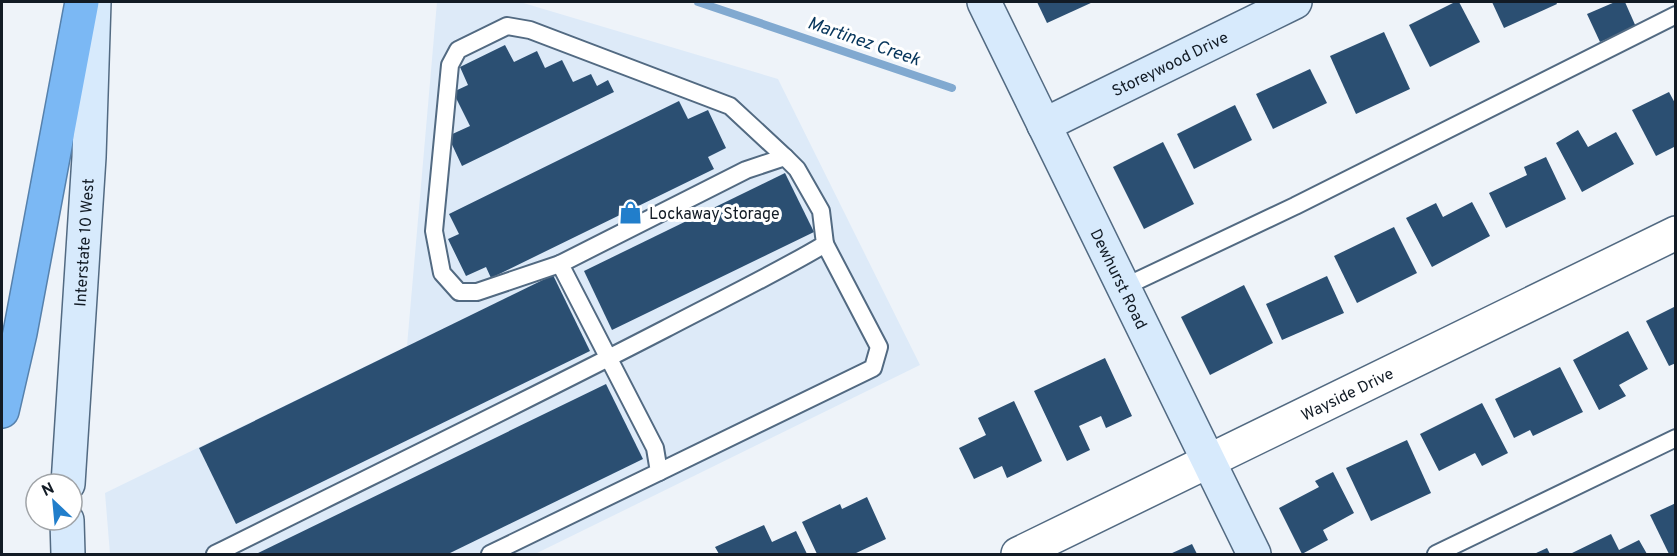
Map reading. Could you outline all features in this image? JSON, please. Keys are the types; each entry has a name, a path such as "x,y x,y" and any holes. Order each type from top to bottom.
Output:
{"highway":[{"path":"2,411 20,333 82,2"}],"street":[{"name":"Interstate 10 West","path":"69,472 88,157 93,2"},
{"name":"Dewhurst Road","path":"984,2 1254,555"},
{"name":"Storeywood Drive","path":"1044,125 1295,2"},
{"name":"Wayside Drive","path":"1018,555 1676,233"},
{"path":"67,532 68,555"}],"lane":[{"path":"1124,288 1295,206 1676,15"},
{"path":"490,555 873,368 879,346 825,244 821,211 797,169 785,157 730,106 530,30 507,26 458,50 450,65 434,231 442,273 459,292 477,292 560,264 746,170 785,157"},
{"path":"215,555 610,358 825,244"},
{"path":"560,264 655,448 659,472"},
{"path":"1436,555 1676,438"}],"shaded area":[{"name":"Lockaway Storage","path":"437,2 520,2 778,79 920,365 535,554 110,554 105,493 407,346"}],"building":[{"path":"1037,2 1093,2 1047,23"},
{"path":"1459,2 1480,42 1430,67 1409,25"},
{"path":"1492,2 1556,2 1557,4 1504,28"},
{"path":"1615,2 1625,2 1636,27 1600,42 1587,14"},
{"path":"1384,32 1410,89 1356,114 1330,56"},
{"path":"505,45 514,62 537,51 545,68 562,60 573,82 591,74 597,86 608,80 614,92 462,166 448,136 470,126 453,92 468,85 460,67"},
{"path":"1310,69 1327,103 1273,129 1256,94"},
{"path":"1669,92 1676,105 1676,146 1656,156 1632,110"},
{"path":"679,101 688,119 708,110 726,148 708,157 714,169 491,278 486,267 466,276 448,239 459,234 449,214"},
{"path":"1235,105 1252,140 1194,169 1177,134"},
{"path":"1578,130 1588,147 1616,132 1634,164 1582,192 1556,143"},
{"path":"1163,142 1194,204 1144,229 1113,167"},
{"path":"1546,157 1566,199 1506,228 1489,193 1527,175 1524,167"},
{"path":"785,173 814,232 612,330 584,271"},
{"path":"1472,202 1490,236 1432,267 1406,218 1436,203 1443,217"},
{"path":"1394,227 1417,273 1357,303 1334,256"},
{"path":"553,275 590,351 236,524 199,448"},
{"path":"1327,276 1344,313 1282,340 1266,304"},
{"path":"1244,285 1273,343 1210,375 1181,317"},
{"path":"1676,306 1676,363 1669,366 1646,321"},
{"path":"1628,331 1648,369 1619,385 1626,396 1599,410 1573,360"},
{"path":"1105,358 1132,416 1106,428 1101,416 1079,426 1090,450 1067,461 1034,391"},
{"path":"1560,367 1583,412 1533,436 1530,430 1514,438 1495,399"},
{"path":"606,384 643,459 448,554 256,554"},
{"path":"1014,401 1042,461 1007,478 1002,466 974,479 959,448 986,435 978,418"},
{"path":"1482,403 1508,453 1482,466 1475,453 1439,471 1420,434"},
{"path":"1407,440 1431,493 1371,521 1346,468"},
{"path":"1333,472 1354,513 1323,530 1328,540 1302,554 1279,508 1319,487 1315,481"},
{"path":"867,497 886,539 854,554 817,554 802,522 840,504 842,509"},
{"path":"1676,503 1676,554 1669,554 1650,515"},
{"path":"764,525 772,542 796,531 807,554 719,554 715,547"},
{"path":"1611,534 1619,550 1639,540 1647,554 1570,554"},
{"path":"1192,544 1197,554 1170,554"},
{"path":"1547,548 1550,554 1534,554"}],"waterway":[{"name":"Martinez Creek","path":"698,2 952,88"}],"place":[{"name":"Lockaway Storage","path":"631,213"}]}
